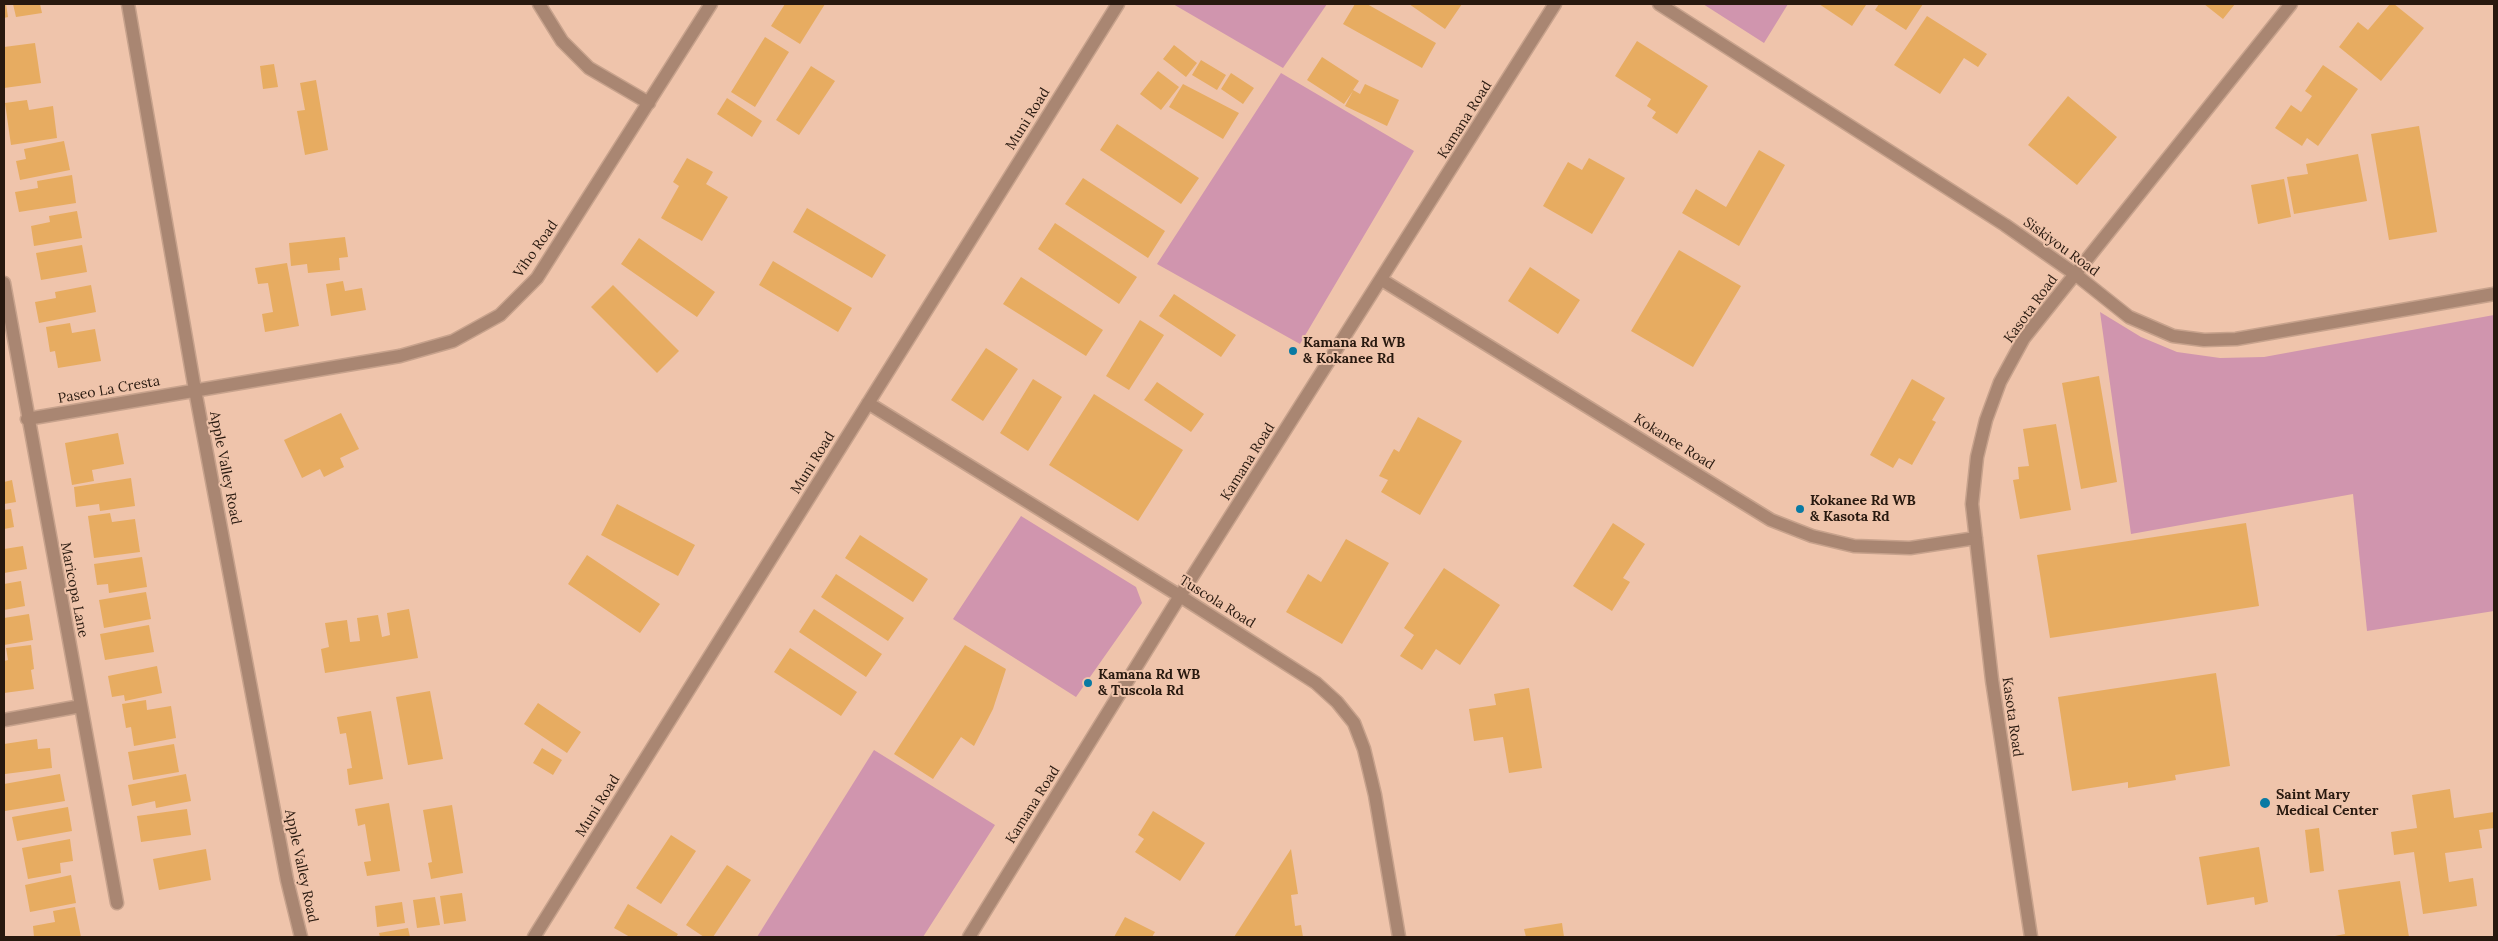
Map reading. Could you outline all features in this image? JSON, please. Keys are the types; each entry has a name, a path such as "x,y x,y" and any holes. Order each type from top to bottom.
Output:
{"street":[{"name":"Apple Valley Road","path":"128,4 195,390 287,880 301,937"},
{"path":"538,4 562,42 589,68 649,103"},
{"name":"Viho Road","path":"195,390 400,356 452,340 500,315 537,278 711,4"},
{"name":"Muni Road","path":"534,937 1118,4"},
{"name":"Kamana Road","path":"969,937 1180,596 1382,280 1555,4"},
{"name":"Siskiyou Road","path":"1659,4 2005,225 2075,274 2129,316 2173,336 2204,340 2236,339 2494,294"},
{"name":"Kasota Road","path":"2031,937 1992,680 1972,504 1977,457 1986,420 2000,382 2024,338 2291,4"},
{"name":"Kokanee Road","path":"1382,280 1771,520 1812,536 1854,546 1910,548 1976,538"},
{"name":"Maricopa Lane","path":"4,283 27,419 117,903"},
{"name":"Paseo La Cresta","path":"27,419 195,390"},
{"name":"Tuscola Road","path":"868,403 1180,596 1316,683 1337,702 1354,722 1364,749 1376,795 1399,937"},
{"path":"4,720 81,706"}],"shaded area":[{"path":"1173,4 1327,4 1283,68"},
{"path":"1703,4 1788,4 1764,43"},
{"path":"1281,73 1414,151 1300,344 1157,264"},
{"path":"2100,312 2141,337 2177,352 2220,358 2264,357 2494,315 2494,611 2367,631 2353,494 2131,534"},
{"path":"1021,516 1136,587 1142,603 1076,697 953,619"},
{"path":"874,750 995,825 923,937 757,937"}],"building":[{"path":"4,4 6,4 8,17 4,18"},
{"path":"13,4 40,4 42,13 16,17"},
{"path":"785,4 825,4 800,44 771,26"},
{"path":"1355,4 1367,4 1436,43 1422,68 1343,24"},
{"path":"1409,4 1462,4 1445,29"},
{"path":"1819,4 1864,4 1866,5 1852,26"},
{"path":"1879,4 1923,4 1906,30 1875,10"},
{"path":"2204,4 2235,4 2223,19"},
{"path":"2390,4 2394,4 2424,28 2381,81 2339,47 2358,22 2368,30"},
{"path":"1927,16 1987,54 1978,67 1964,58 1940,94 1894,65"},
{"path":"765,37 789,52 755,107 731,92"},
{"path":"1637,41 1708,86 1677,134 1652,118 1656,112 1647,106 1651,99 1615,76"},
{"path":"35,43 41,83 4,88 4,47"},
{"path":"1174,45 1197,63 1186,77 1163,59"},
{"path":"1322,57 1359,81 1353,90 1360,94 1365,84 1399,100 1387,126 1345,106 1353,91 1344,104 1307,80"},
{"path":"1201,60 1226,75 1217,90 1192,75"},
{"path":"274,64 278,87 263,89 260,66"},
{"path":"2323,65 2358,89 2318,146 2307,138 2302,146 2275,128 2291,105 2301,112 2312,96 2305,91"},
{"path":"811,66 835,81 799,135 776,120"},
{"path":"1158,71 1179,87 1161,110 1140,94"},
{"path":"1231,73 1254,88 1243,104 1221,89"},
{"path":"316,80 328,150 305,155 297,111 305,110 300,83"},
{"path":"1183,84 1239,113 1223,139 1169,107"},
{"path":"2068,96 2117,137 2077,185 2028,145"},
{"path":"727,98 762,121 752,137 717,114"},
{"path":"27,100 29,110 53,106 57,138 11,145 5,103"},
{"path":"1117,124 1199,178 1181,204 1100,150"},
{"path":"2419,126 2437,232 2389,240 2371,134"},
{"path":"64,141 70,170 20,180 16,161 26,159 24,149"},
{"path":"1759,150 1785,165 1739,246 1682,213 1696,189 1726,207"},
{"path":"2358,154 2367,201 2294,214 2287,177 2308,174 2306,164"},
{"path":"687,158 713,172 706,184 728,197 702,241 661,218 679,186 673,182"},
{"path":"1589,158 1625,178 1592,234 1543,206 1568,162 1582,170"},
{"path":"72,175 76,203 19,212 15,192 38,188 37,181"},
{"path":"1083,178 1165,231 1148,258 1065,204"},
{"path":"2284,179 2291,217 2258,224 2251,185"},
{"path":"807,208 886,255 872,278 793,232"},
{"path":"77,211 82,238 34,246 31,226 50,222 49,216"},
{"path":"1055,223 1137,277 1119,304 1038,249"},
{"path":"345,237 348,257 339,258 340,270 308,273 307,264 291,266 289,243"},
{"path":"639,238 715,292 697,317 621,264"},
{"path":"82,245 87,272 41,280 36,253"},
{"path":"1679,250 1741,286 1693,367 1631,331"},
{"path":"773,261 852,308 838,332 759,285"},
{"path":"287,263 299,326 265,332 262,314 273,312 268,283 258,284 255,268"},
{"path":"1530,267 1580,300 1558,334 1508,301"},
{"path":"1021,277 1103,330 1086,356 1003,304"},
{"path":"343,281 345,291 362,288 366,310 331,316 326,284"},
{"path":"91,285 96,312 39,323 35,302 56,298 55,292"},
{"path":"613,285 679,351 657,373 591,307"},
{"path":"1174,294 1236,335 1221,357 1159,316"},
{"path":"1140,320 1164,335 1129,390 1106,376"},
{"path":"70,323 72,333 95,329 101,361 58,368 55,351 50,352 46,327"},
{"path":"986,348 1018,369 983,421 951,400"},
{"path":"2099,376 2117,482 2081,489 2062,383"},
{"path":"1033,379 1062,397 1028,451 1000,433"},
{"path":"1912,379 1945,398 1932,420 1936,422 1912,465 1899,458 1893,468 1870,455"},
{"path":"1157,382 1204,414 1191,432 1144,400"},
{"path":"1094,394 1183,450 1138,521 1049,465"},
{"path":"341,413 359,449 340,458 344,467 324,477 320,469 302,478 284,440"},
{"path":"1418,417 1462,441 1420,515 1381,492 1388,480 1379,476 1394,449 1399,452"},
{"path":"2056,424 2071,510 2020,519 2013,480 2019,479 2018,467 2029,466 2023,429"},
{"path":"118,433 124,464 92,470 94,481 72,485 65,443"},
{"path":"131,478 135,506 100,511 99,504 76,507 74,487"},
{"path":"12,480 16,502 4,504 4,482"},
{"path":"617,504 695,545 678,576 601,535"},
{"path":"11,509 14,527 4,529 4,510"},
{"path":"110,513 112,522 135,519 140,552 94,558 88,516"},
{"path":"1613,523 1645,544 1623,578 1630,582 1612,611 1573,586"},
{"path":"2246,523 2259,606 2050,638 2037,555"},
{"path":"860,535 928,579 913,602 845,558"},
{"path":"1346,539 1389,563 1342,644 1286,612 1308,574 1321,582"},
{"path":"23,546 27,569 4,573 4,549"},
{"path":"587,555 660,604 640,633 568,584"},
{"path":"142,557 147,587 109,593 108,584 97,585 94,564"},
{"path":"1444,568 1500,605 1460,665 1436,649 1422,670 1400,656 1414,635 1404,628"},
{"path":"836,574 904,618 888,641 821,597"},
{"path":"21,581 25,606 4,610 4,584"},
{"path":"146,592 151,619 104,628 99,600"},
{"path":"409,609 418,658 325,673 321,649 329,647 325,623 347,620 350,642 360,641 357,618 378,615 382,637 390,635 387,613"},
{"path":"814,609 882,654 866,677 799,632"},
{"path":"29,614 33,640 4,645 4,618"},
{"path":"149,625 154,652 105,660 100,634"},
{"path":"31,645 34,669 31,670 34,689 4,693 4,661 8,660 6,648"},
{"path":"965,645 1006,669 993,709 974,746 961,737 933,779 894,754"},
{"path":"790,648 857,692 841,716 774,672"},
{"path":"157,666 162,693 125,701 124,695 112,697 108,676"},
{"path":"2216,673 2230,766 2175,775 2176,780 2128,788 2128,782 2072,791 2058,697"},
{"path":"1529,688 1542,768 1509,773 1503,737 1474,741 1469,709 1496,705 1494,694"},
{"path":"430,691 443,759 408,765 396,697"},
{"path":"146,700 147,710 171,706 176,738 134,746 131,727 126,728 122,704"},
{"path":"538,703 581,732 567,753 524,724"},
{"path":"371,711 383,779 349,785 347,769 352,768 346,733 340,734 337,717"},
{"path":"37,739 38,749 50,748 52,768 5,774 4,744"},
{"path":"174,744 179,772 133,780 128,752"},
{"path":"542,748 562,760 553,775 533,763"},
{"path":"60,774 65,801 5,811 4,784"},
{"path":"186,774 191,801 156,808 155,801 132,806 128,785"},
{"path":"2450,789 2454,818 2494,812 2494,828 2479,830 2482,848 2445,853 2449,882 2473,878 2477,906 2423,914 2414,852 2394,855 2391,832 2417,828 2412,795"},
{"path":"389,803 400,871 367,876 364,862 371,861 365,824 358,826 355,809"},
{"path":"452,805 463,873 431,879 428,863 432,862 423,810"},
{"path":"68,807 72,831 17,841 12,817"},
{"path":"187,809 191,835 141,842 137,816"},
{"path":"1153,811 1205,843 1180,881 1135,852 1144,839 1138,835"},
{"path":"2319,828 2324,871 2310,873 2305,830"},
{"path":"671,835 696,851 661,904 636,888"},
{"path":"70,839 73,861 60,863 61,873 28,879 22,848"},
{"path":"2259,847 2268,902 2255,905 2254,897 2207,905 2199,857"},
{"path":"206,849 211,880 159,890 153,859"},
{"path":"1291,849 1298,894 1291,895 1295,926 1301,925 1303,937 1234,937"},
{"path":"727,865 751,880 713,937 704,937 686,925"},
{"path":"71,875 76,903 30,912 25,885"},
{"path":"2400,881 2409,937 2330,937 2345,934 2338,890"},
{"path":"462,893 466,921 444,924 440,896"},
{"path":"435,897 440,925 417,928 413,900"},
{"path":"402,902 405,923 377,927 375,906"},
{"path":"628,904 678,934 676,937 630,937 614,928"},
{"path":"75,907 81,937 34,937 33,926 55,922 53,911"},
{"path":"1125,917 1155,932 1152,937 1114,937"},
{"path":"1562,923 1564,937 1526,937 1524,929"},
{"path":"408,928 410,937 380,937 379,933"}],"place":[{"name":"Kamana Rd WB & Kokanee Rd","path":"1293,351"},
{"name":"Kokanee Rd WB & Kasota Rd","path":"1800,509"},
{"name":"Kamana Rd WB & Tuscola Rd","path":"1088,683"},
{"name":"Saint Mary Medical Center","path":"2265,803"}]}
